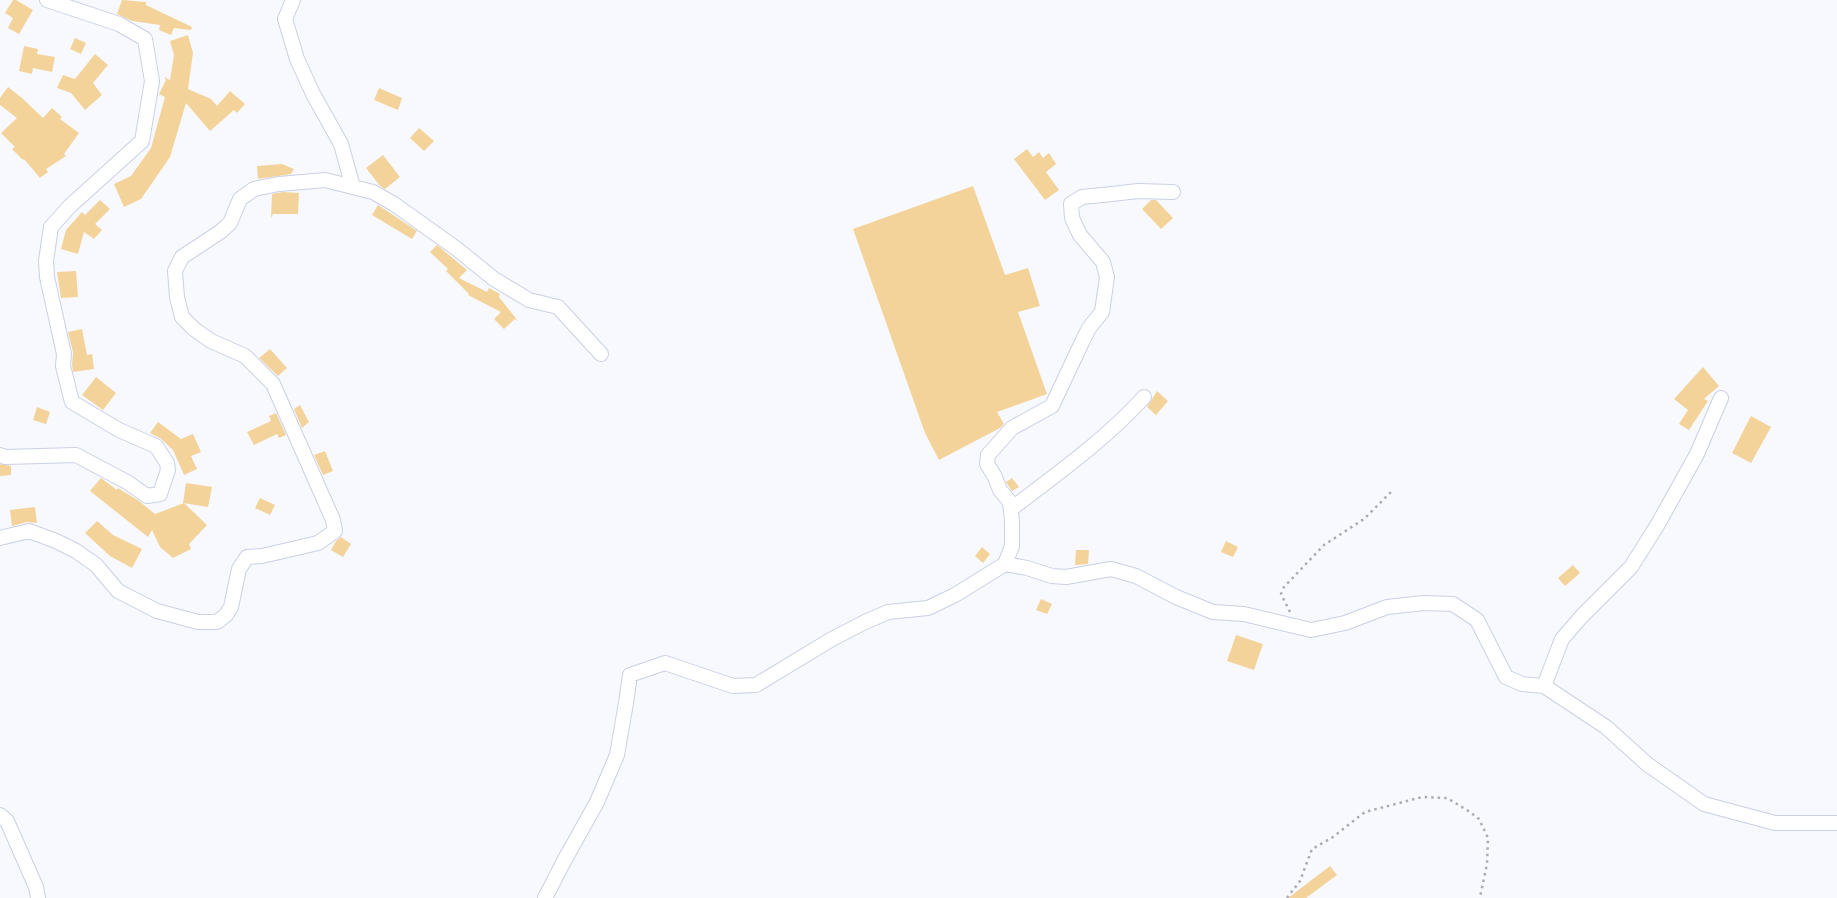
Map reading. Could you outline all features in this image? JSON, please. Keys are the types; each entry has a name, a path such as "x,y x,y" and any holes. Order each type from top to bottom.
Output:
{"street":[{"path":"0,455 76,455 128,482 146,496 160,494 168,470 167,463 156,446 119,430 72,402 63,366 64,354 47,276 46,261 52,227 70,206 142,141 152,81 146,39 120,24 47,0"},
{"path":"293,0 285,19 297,59 313,94 341,144 353,187"},
{"path":"0,538 29,531 56,541 76,551 96,565 118,591 149,607 198,622 217,622 226,615 231,607 239,569 247,557 262,556 318,543 335,531 333,520 273,384 245,356 211,341 194,329 182,317 177,296 175,271 182,256 220,232 230,223 240,199 254,188 326,180 373,192 394,204 457,249 494,279 529,300 558,307 601,354"},
{"path":"545,898 597,802 617,755 630,675 665,663 733,686 756,685 864,622 888,612 928,608 955,595 1005,564 1012,546 1010,502 1000,490 987,464 988,455 1012,428 1052,406 1089,328 1102,312 1107,277 1103,262 1080,236 1072,218 1071,204 1082,197 1138,191 1172,192"},
{"path":"1011,509 1097,444 1144,397"},
{"path":"1544,686 1562,639 1631,567 1658,524 1697,454 1721,398"},
{"path":"1005,564 1027,568 1052,576 1066,577 1111,569 1136,576 1176,597 1213,612 1244,614 1311,630 1345,623 1387,607 1424,603 1453,604 1477,620 1506,677 1522,684 1544,686 1606,726 1647,764 1704,804 1775,823 1837,823"},
{"path":"0,815 8,821 32,878 38,898"}],"path":[{"path":"1295,627 1282,594 1284,587 1324,545 1364,518 1393,490"},
{"path":"1287,898 1300,881 1312,850 1333,837 1365,812 1422,797 1447,798 1479,819 1488,838 1487,864 1480,897"}],"building":[{"path":"13,0 33,10 19,34 8,28 13,18 5,13"},
{"path":"122,0 146,2 146,5 192,27 191,30 174,28 171,35 159,30 160,25 132,21 117,14"},
{"path":"188,35 193,53 188,89 211,99 217,106 230,91 245,104 237,113 234,110 210,131 186,103 170,157 141,199 124,207 114,184 131,176 151,148 165,97 159,94 166,80 164,77 170,80 174,55 170,41"},
{"path":"75,38 86,43 81,54 70,49"},
{"path":"24,46 38,49 37,54 55,57 52,72 33,68 32,74 19,71"},
{"path":"95,54 108,65 93,83 102,95 85,110 71,93 57,88 63,75 75,79"},
{"path":"8,87 43,118 52,108 62,117 60,119 79,133 64,154 66,156 46,169 48,172 40,178 24,159 12,149 15,147 1,133 17,118 0,105 0,98"},
{"path":"379,88 402,98 398,110 374,100"},
{"path":"419,128 434,141 424,151 410,138"},
{"path":"1027,149 1033,157 1039,152 1043,158 1049,153 1056,164 1046,172 1059,190 1045,200 1014,159"},
{"path":"383,155 400,177 385,189 380,186 366,168"},
{"path":"282,164 294,169 291,174 258,179 257,166"},
{"path":"973,186 1005,275 1028,268 1040,306 1018,312 1047,394 997,412 1004,424 1000,428 939,460 925,433 853,229"},
{"path":"283,192 299,193 298,214 273,214 271,218 272,194"},
{"path":"100,200 110,209 95,224 102,230 94,239 84,232 78,254 61,249 66,230 82,212 85,215"},
{"path":"1151,200 1156,200 1173,218 1161,229 1142,209"},
{"path":"378,205 417,231 412,239 372,215"},
{"path":"437,245 467,270 459,278 487,292 489,288 500,294 499,297 518,321 515,319 504,329 494,319 501,312 468,295 446,271 448,269 430,252"},
{"path":"76,271 78,297 61,298 57,272"},
{"path":"82,329 87,355 92,354 94,369 73,372 73,352 68,332"},
{"path":"270,349 287,368 278,376 259,358"},
{"path":"1703,367 1719,386 1704,399 1708,401 1689,430 1679,424 1688,410 1674,399"},
{"path":"96,377 116,393 103,410 82,395"},
{"path":"1157,391 1168,401 1156,415 1147,407"},
{"path":"300,405 309,422 302,428 294,409"},
{"path":"37,407 50,412 46,424 33,420"},
{"path":"276,413 286,435 279,438 277,434 254,445 247,432 271,421 269,416"},
{"path":"1751,416 1771,427 1751,463 1732,453"},
{"path":"158,422 181,439 193,434 201,452 191,456 197,469 184,475 173,450 160,438 150,433"},
{"path":"325,451 333,471 323,475 314,455"},
{"path":"0,464 11,466 11,475 0,476"},
{"path":"101,478 117,490 118,488 139,501 155,514 184,503 207,525 189,544 191,549 173,558 160,547 152,530 148,537 90,491"},
{"path":"1012,478 1019,487 1012,491 1006,482"},
{"path":"186,483 212,487 208,507 183,503"},
{"path":"260,498 275,505 270,515 255,508"},
{"path":"35,507 37,523 27,522 12,526 10,510"},
{"path":"97,521 113,535 142,549 132,568 110,556 85,533"},
{"path":"341,537 351,544 343,557 331,550 336,541"},
{"path":"1226,541 1238,547 1233,557 1221,552"},
{"path":"982,547 990,554 983,563 975,556"},
{"path":"1076,550 1089,550 1088,564 1075,565"},
{"path":"1573,565 1580,573 1565,586 1558,578"},
{"path":"1041,599 1052,604 1047,614 1036,610"},
{"path":"1236,635 1263,644 1254,670 1227,661"},
{"path":"1330,866 1337,875 1306,898 1288,898"}]}
